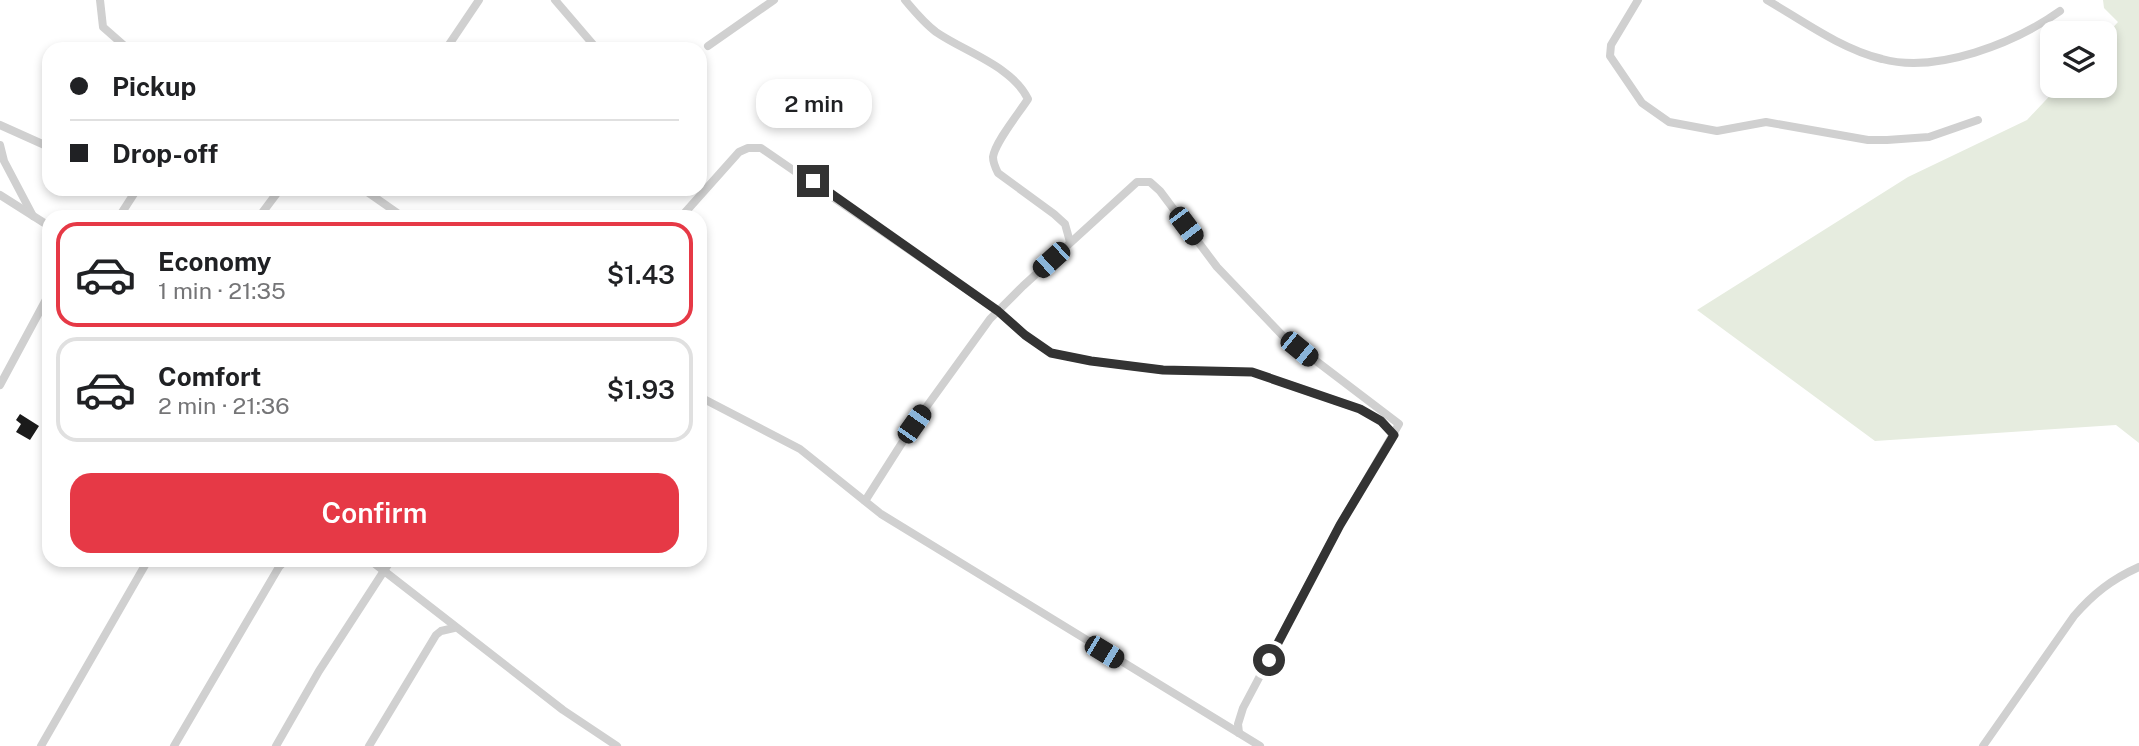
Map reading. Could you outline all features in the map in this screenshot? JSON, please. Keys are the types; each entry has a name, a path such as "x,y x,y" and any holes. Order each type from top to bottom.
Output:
{"street":[{"path":"100,0 103,27 120,42"},
{"path":"451,42 479,0"},
{"path":"555,0 591,42"},
{"path":"708,46 774,0"},
{"path":"905,0 934,31 979,56 1024,89 1028,99 996,148 993,158 998,173 1065,224 1085,229"},
{"path":"1638,0 1611,45 1611,56 1642,103 1670,122 1717,131 1766,122 1868,140 1887,140 1929,137 1978,120"},
{"path":"1767,0 1856,50 1896,62 1967,56 2000,45 2060,11"},
{"path":"0,125 42,144"},
{"path":"0,145 4,161 33,216"},
{"path":"707,188 739,152 748,148 761,148 813,181 998,311 1051,353 1163,370 1259,374 1360,409 1381,421 1394,435"},
{"path":"865,501 930,401 979,332 1007,301 1137,182 1147,181 1154,185 1217,267 1282,335 1399,424 1340,525 1248,698 1240,715 1239,733"},
{"path":"0,195 42,222"},
{"path":"373,196 392,210"},
{"path":"687,210 700,196"},
{"path":"1065,224 1069,242"},
{"path":"1007,301 1007,320"},
{"path":"0,385 42,307"},
{"path":"707,401 800,449 881,514 1261,746"},
{"path":"41,746 144,567"},
{"path":"174,746 279,567"},
{"path":"378,567 563,710 617,746"},
{"path":"276,746 319,671 386,567"},
{"path":"1983,746 2074,616 2113,579 2139,567"},
{"path":"436,613 436,635"},
{"path":"369,746 436,635 454,628"}],"shaded area":[{"path":"2103,0 2139,0 2139,443 2116,425 1875,441 1697,310 1908,177 2027,120 2048,98 2117,98 2118,22 2104,8"}],"building":[{"path":"20,414 39,426 30,440 16,432 21,424 16,420"}],"route":[{"path":"813,181 998,311 1051,353 1163,370 1252,372 1360,409 1386,426 1394,435 1340,525 1269,660"}]}
